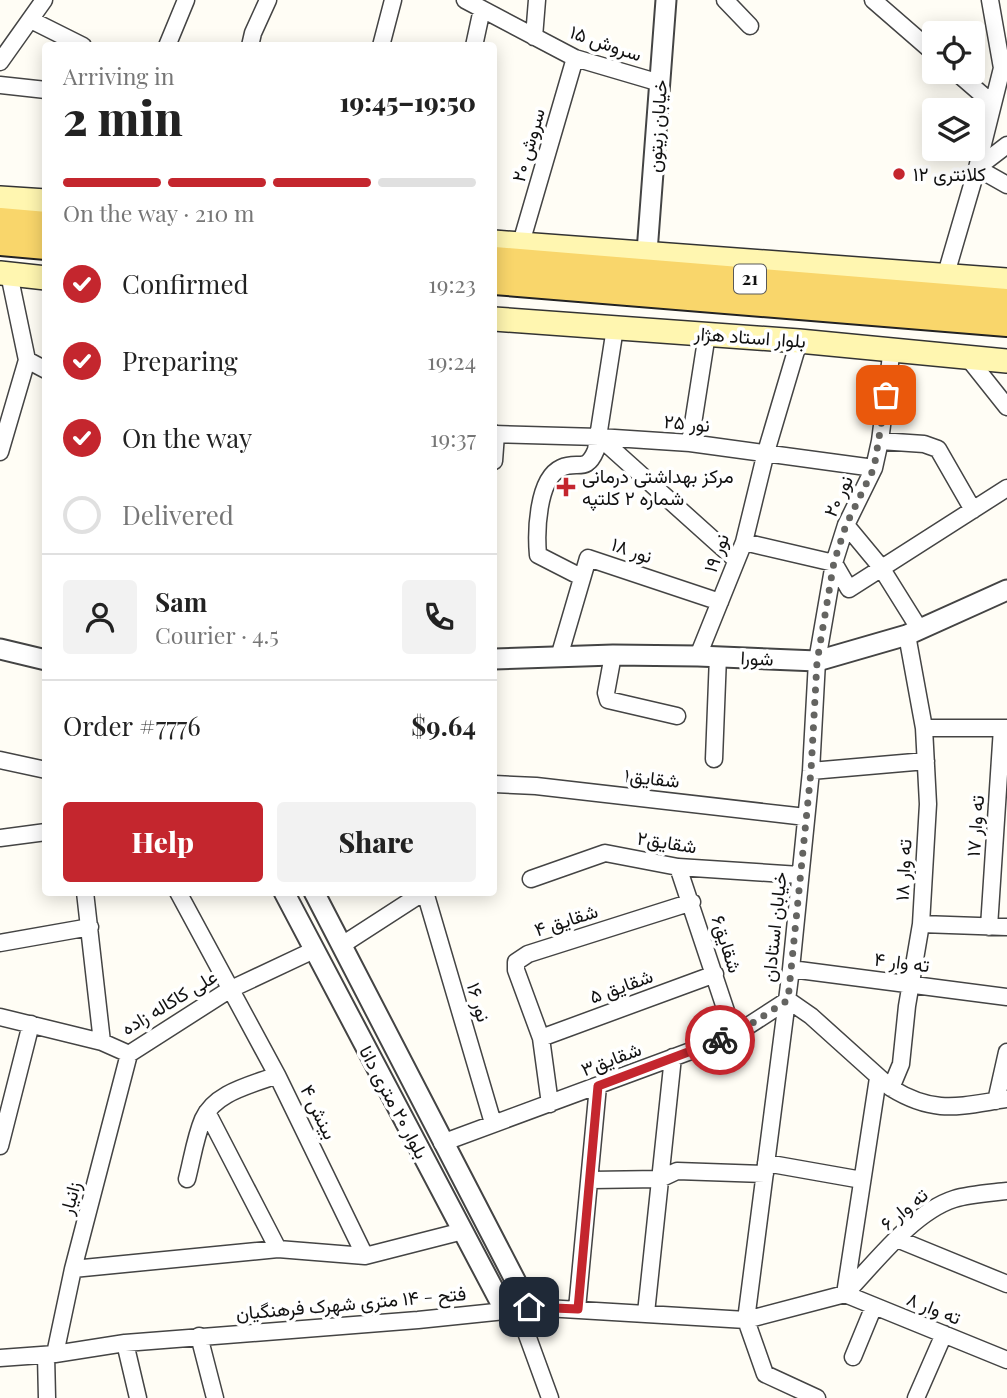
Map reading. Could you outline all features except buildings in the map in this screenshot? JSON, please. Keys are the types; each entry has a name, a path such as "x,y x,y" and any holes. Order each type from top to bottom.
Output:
{"main road":[{"path":"0,198 42,201"},
{"path":"0,220 42,224"},
{"path":"497,242 1007,280"},
{"path":"0,243 42,247"},
{"name":"21","path":"497,259 1007,301"},
{"path":"4,273 42,278"},
{"name":"بلوار استاد هژار","path":"497,282 1007,324"},
{"name":"بلوار استاد هژار","path":"497,319 892,348 1007,360"}],"street":[{"path":"0,62 44,0"},
{"path":"169,42 186,0"},
{"path":"251,42 268,0"},
{"path":"382,42 393,0"},
{"name":"سروش ۱۵","path":"465,0 575,58 660,83"},
{"path":"534,37 537,0"},
{"path":"725,0 750,26"},
{"path":"873,0 922,43"},
{"path":"946,274 1004,71 990,0"},
{"name":"خیابان زیتون","path":"647,252 668,2"},
{"path":"475,42 482,9"},
{"path":"31,20 75,42"},
{"name":"سروش ۲۰","path":"521,243 575,58"},
{"path":"970,84 993,104"},
{"path":"0,85 42,90"},
{"path":"978,168 1007,145"},
{"path":"978,168 1007,185"},
{"path":"0,452 27,360 4,273"},
{"path":"559,657 581,577 538,555 536,532 541,503 548,481 554,473 562,467 583,466 591,461 599,437 615,328"},
{"path":"690,443 707,334"},
{"name":"نور ۱۹","path":"698,656 744,542 766,452 799,341"},
{"name":"نور ۲۰","path":"817,662 834,562 846,525 874,468 892,348"},
{"path":"968,358 1007,407"},
{"path":"27,360 42,368"},
{"name":"نور ۲۵","path":"497,434 690,443 874,468"},
{"path":"599,437 736,559"},
{"path":"880,441 924,444 938,449 973,510"},
{"path":"744,542 834,562 849,589 880,566 1007,488"},
{"path":"846,525 880,566 913,632"},
{"name":"نور ۱۸","path":"581,577 588,558 720,602"},
{"name":"شورا","path":"497,659 613,655 718,656 817,662 913,632 1007,590"},
{"name":"ته وار ۱۸","path":"891,1088 901,1064 921,924 928,804 924,728 913,632"},
{"path":"0,649 42,659"},
{"path":"613,655 606,693 608,700 677,716"},
{"path":"714,759 718,656"},
{"name":"خیابان استادان","path":"747,1321 788,1000 811,771 817,662"},
{"path":"924,728 1005,728"},
{"name":"ته وار ۱۷","path":"989,927 1005,728"},
{"path":"0,760 42,769"},
{"path":"811,771 926,761"},
{"name":"شقایق۱","path":"497,784 806,817"},
{"path":"0,838 42,833"},
{"name":"شقایق۲","path":"531,878 605,853 678,867 800,875"},
{"name":"شقایق۶","path":"678,867 692,902 734,1035"},
{"path":"86,896 102,1042"},
{"name":"بینش ۴","path":"180,896 277,1075 365,1256"},
{"name":"بلوار ۲۰ متری دانا","path":"286,896 463,1231 518,1310"},
{"name":"بلوار ۲۰ متری دانا","path":"316,896 442,1143 518,1310"},
{"name":"نور ۱۶","path":"425,896 493,1123"},
{"path":"342,945 404,897"},
{"name":"شقایق ۴","path":"550,1104 541,1038 516,970 516,962 521,958 692,902"},
{"path":"921,924 1007,927"},
{"path":"0,943 90,927"},
{"name":"علی کاکاله زاده","path":"0,1017 102,1042 129,1054 229,990 314,950"},
{"name":"ته وار ۴","path":"791,970 1007,997"},
{"name":"شقایق ۵","path":"541,1038 715,974"},
{"path":"788,1000 811,1016 891,1088 909,1099 929,1106 1001,1100 1007,1052"},
{"name":"شقایق۳","path":"442,1143 734,1035 788,1000"},
{"path":"0,1146 31,1024"},
{"name":"زانیار","path":"47,1398 51,1354 129,1054"},
{"path":"646,1314 673,1057"},
{"path":"187,1179 203,1118 208,1112 228,1094 277,1075"},
{"path":"845,1294 878,1078"},
{"path":"578,1309 598,1086"},
{"path":"208,1112 278,1249"},
{"path":"591,1180 660,1179 677,1171 765,1169 862,1180"},
{"name":"ته وار ۶","path":"845,1294 897,1239 927,1214 954,1199 1007,1191"},
{"path":"73,1269 278,1249 365,1256 463,1231"},
{"path":"897,1239 1007,1284"},
{"name":"فتح - ۱۴ متری شهرک فرهنگیان","path":"0,1358 199,1336 518,1310 578,1309 747,1321 845,1294"},
{"name":"ته وار ۸","path":"845,1294 1007,1360"},
{"path":"853,1357 874,1306"},
{"path":"518,1310 550,1398"},
{"path":"747,1321 765,1374 817,1398"},
{"path":"916,1398 944,1334"},
{"path":"199,1336 215,1398"},
{"path":"125,1343 138,1398"}],"way so far":[{"path":"720,1040 734,1035 788,1000 811,771 817,662 834,562 846,525 874,468 886,395"}],"place":[{"name":"کلانتری ۱۲","path":"899,174"},
{"name":"مرکز بهداشتی درمانی شماره ۲ کلتپه","path":"566,487"}],"route":[{"path":"529,1307 578,1309 598,1086 720,1040"}]}
